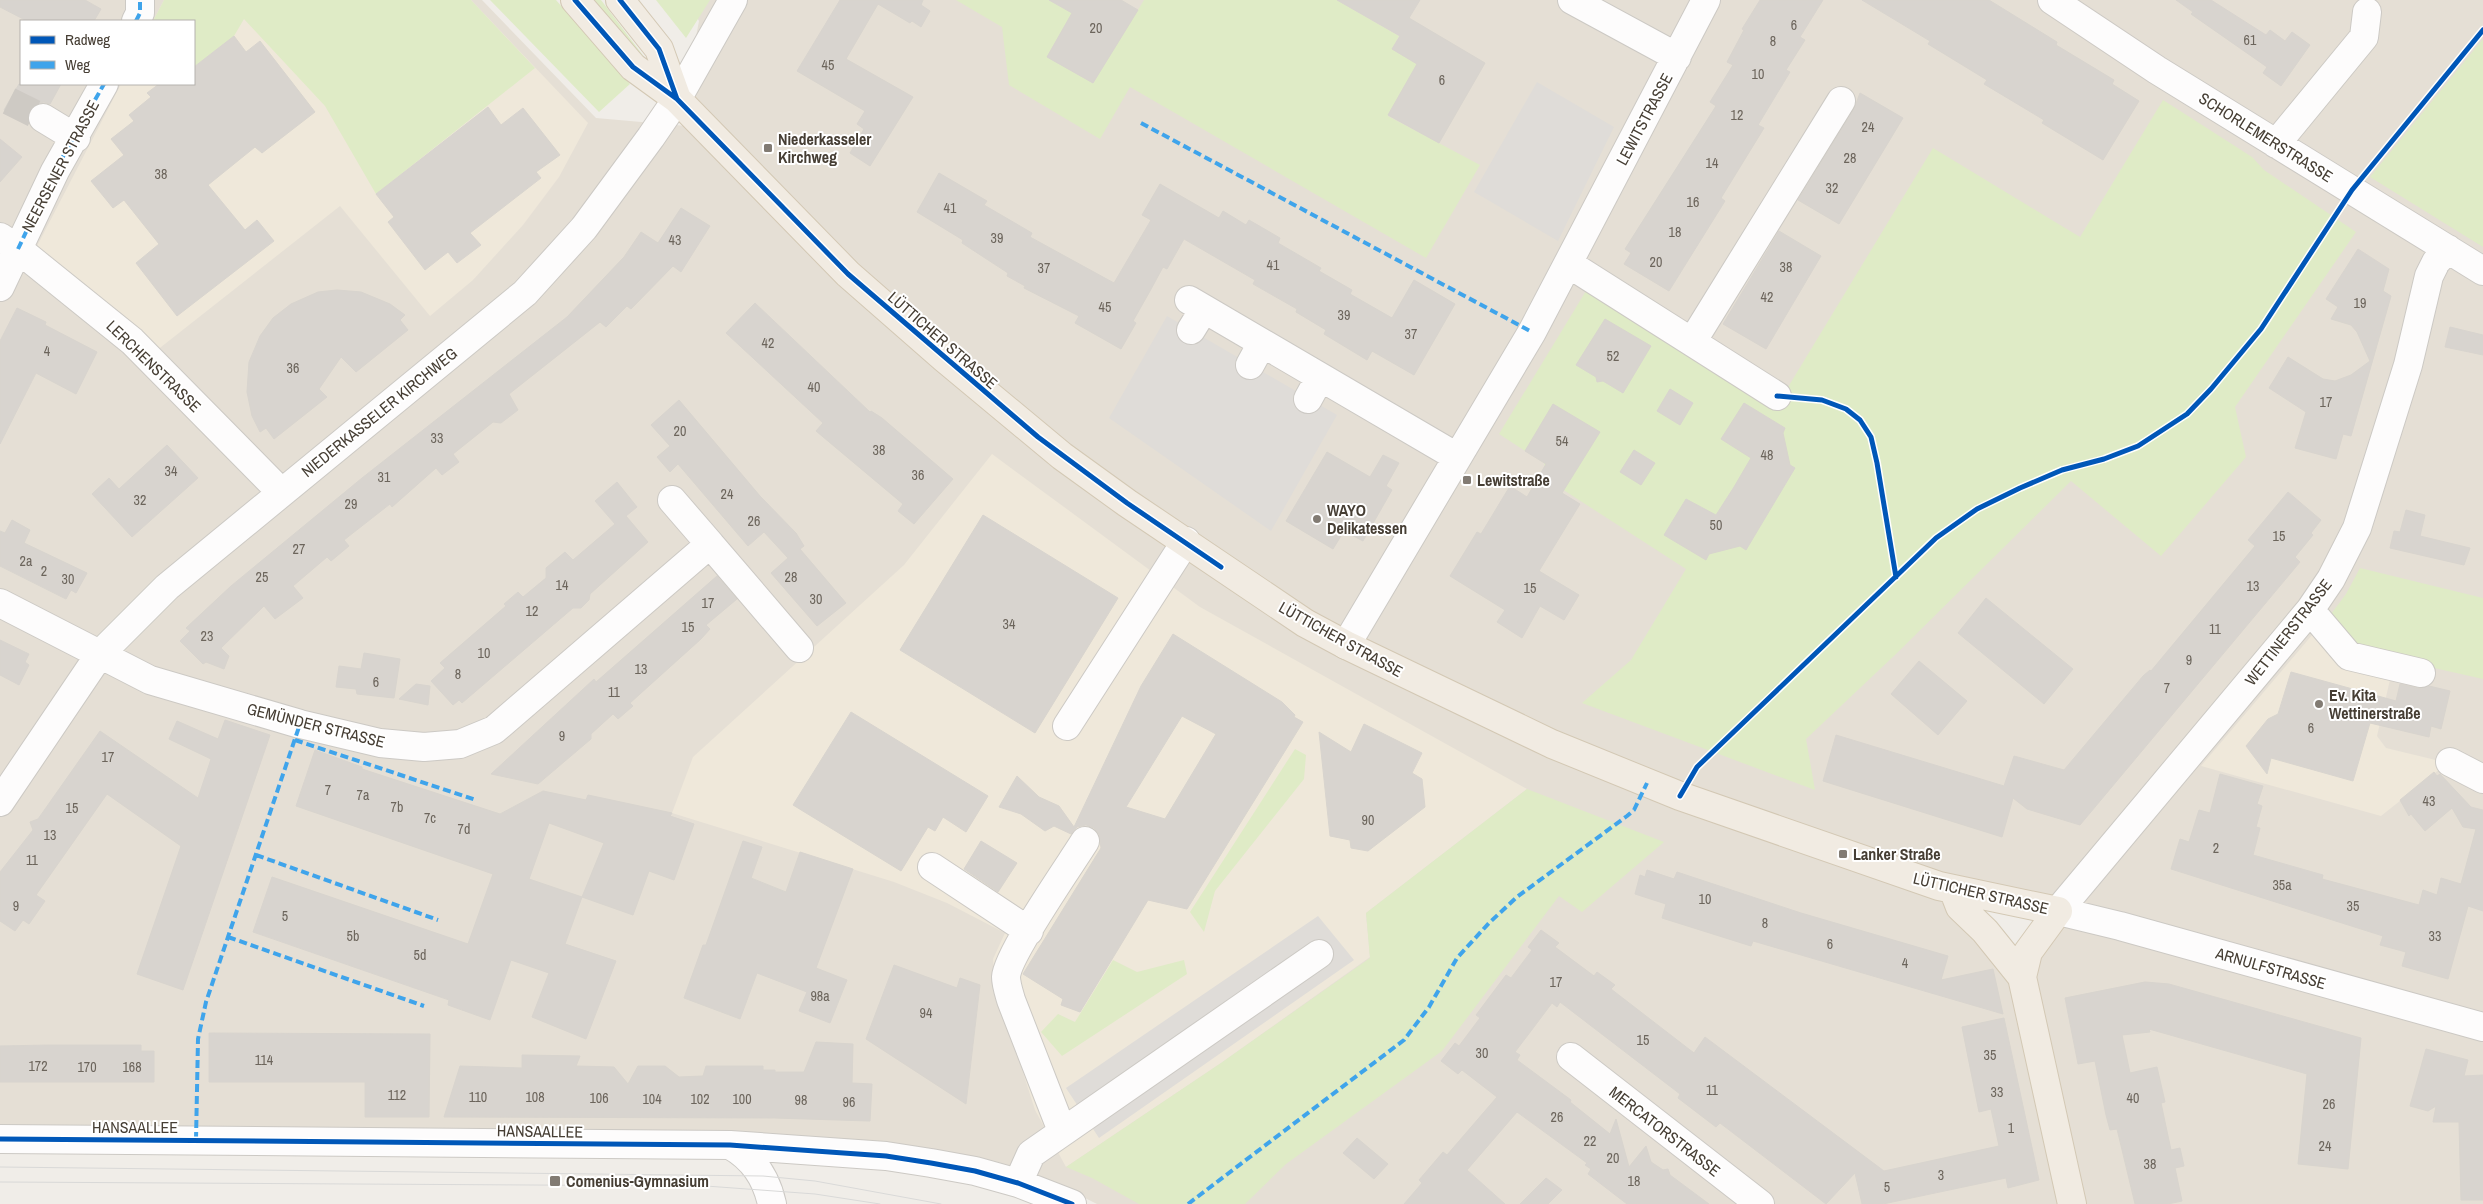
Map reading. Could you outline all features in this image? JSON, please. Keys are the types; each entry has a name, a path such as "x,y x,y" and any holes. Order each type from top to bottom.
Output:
{"main road":[{"name":"LÜTTICHER STRASSE","path":"575,0 633,67 677,99 848,274 944,358 1054,450 1305,623 1346,645 1552,744 1737,817 1953,889 2058,911"},
{"name":"LÜTTICHER STRASSE","path":"620,0 659,49 677,99"},
{"path":"1953,889 1960,907 1985,931 2022,977"},
{"path":"2058,911 2028,952 2022,977 2072,1204"}],"street":[{"path":"136,20 140,13 140,0"},
{"name":"NIEDERKASSELER KIRCHWEG","path":"0,802 100,654 167,588 524,293 584,228 677,99 733,0"},
{"path":"1572,0 1677,57"},
{"name":"LEWITSTRASSE","path":"1346,645 1519,355 1569,264 1586,208 1610,161 1677,57 1706,0"},
{"name":"SCHORLEMERSTRASSE","path":"2052,0 2157,70 2483,271"},
{"path":"2276,144 2364,37 2367,12"},
{"name":"NEERSENER STRASSE","path":"9,243 76,138 103,85"},
{"path":"1692,342 1841,101"},
{"path":"43,118 76,138"},
{"path":"0,287 9,243"},
{"name":"LERCHENSTRASSE","path":"9,243 132,341 281,492"},
{"name":"WETTINERSTRASSE","path":"2058,911 2310,610 2331,579 2357,528 2408,365 2429,276 2436,262 2448,249"},
{"path":"1569,264 1777,396"},
{"path":"1195,313 1256,354 1314,388 1457,457"},
{"path":"672,500 799,648"},
{"path":"1067,726 1186,541"},
{"name":"GEMÜNDER STRASSE","path":"0,603 150,680 300,724 380,743 424,747 452,746 478,738 494,730 710,544"},
{"path":"2310,610 2349,656 2421,673"},
{"path":"2450,762 2483,779"},
{"path":"1062,1130 1011,1000 1006,977 1011,962 1029,930 1085,841"},
{"path":"932,867 1029,930"},
{"name":"ARNULFSTRASSE","path":"2058,911 2120,926 2483,1027"},
{"path":"1018,1183 1031,1154 1062,1130 1319,954"},
{"name":"MERCATORSTRASSE","path":"1571,1057 1760,1204"},
{"name":"HANSAALLEE","path":"0,1139 730,1145 886,1156 975,1171 1018,1183 1072,1204"},
{"path":"730,1145 744,1153 756,1165 772,1204"}],"shaded area":[{"path":"0,0 482,0 596,118 698,127 843,281 1339,648 1934,894 2018,978 2067,1204 1097,1204 1057,1184 977,1162 0,1137"},
{"path":"164,0 471,0 588,123 559,177 523,225 473,280 430,316 340,206 156,351 36,248 120,85 195,85 195,20 154,20"},
{"path":"687,0 2483,0 2483,1021 1973,887 1685,792 1349,639 1066,451 852,269 685,94 699,21"},
{"path":"1537,82 1614,127 1558,241 1474,192"},
{"path":"1167,316 1337,415 1271,531 1109,418"},
{"path":"992,454 1200,607 1527,789 1366,913 1370,957 1221,1063 1066,1167 1035,1110 995,985 993,959 1005,933 947,903 894,882 672,813 693,757 904,565"},
{"name":"Ev. Kita Wettinerstraße","path":"2318,628 2392,671 2377,736 2386,748 2444,762 2443,766 2435,773 2381,816 2201,766"},
{"path":"2063,915 2483,1032 2483,1204 2078,1204 2028,975"},
{"path":"1318,916 1354,960 1099,1138 1066,1088"}],"green space":[{"path":"164,0 471,0 535,68 376,194 325,106 244,19 234,36 195,66 195,20 154,20"},
{"path":"490,0 556,0 630,84 599,112"},
{"path":"593,0 601,0 651,66"},
{"path":"656,0 710,0 686,38"},
{"path":"956,0 1052,0 1072,13 1047,57 1093,83 1144,0 1337,0 1399,36 1392,49 1417,64 1414,69 1418,71 1407,82 1388,116 1480,165 1426,258 1130,87 1100,139 1009,85 1002,27"},
{"path":"2483,39 2483,247 2370,177"},
{"path":"2163,100 2252,157 2264,170 2356,232 2235,407 2246,457 2161,556 2071,481 1896,654 1806,739 1815,790 1582,703 1631,660 1686,569 1548,480 1544,463 1499,434 1589,286 1779,402 1933,148 2080,237"},
{"path":"2360,568 2483,598 2483,679 2354,650 2328,618 2346,594"},
{"path":"1295,749 1306,755 1304,779 1215,891 1204,932 1190,912"},
{"path":"1527,789 1664,842 1582,912 1559,896 1442,1051 1286,1164 1245,1204 1139,1204 1092,1178 1066,1167 1221,1063 1370,958 1366,913"},
{"path":"1113,960 1137,972 1184,960 1187,974 1062,1056 1041,1032 1058,1014 1075,1022"}],"building":[{"path":"0,0 85,0 101,9 95,20 25,20 0,7"},
{"path":"840,0 923,0 921,5 930,11 921,27 912,21 910,23 878,4 846,59 913,97 870,166 850,153 864,129 857,124 865,111 797,71"},
{"path":"1049,0 1121,0 1138,10 1093,83 1047,57 1072,13"},
{"path":"1337,0 1420,0 1409,18 1485,63 1439,143 1388,115 1417,64 1392,49 1400,36"},
{"path":"1760,0 1823,0 1800,37 1805,40 1786,70 1790,72 1758,125 1764,128 1721,198 1725,201 1669,291 1624,264 1631,253 1625,249 1716,106 1710,102 1733,65 1727,62 1744,30 1742,29"},
{"path":"1862,0 1989,0 2057,42 2056,45 2114,80 2112,84 2139,101 2103,160 2042,123 2044,120 1984,84 1987,80 1928,44 1930,41"},
{"path":"2176,0 2211,0 2266,35 2270,30 2285,41 2292,32 2310,45 2281,86 2263,73 2267,67 2191,14 2193,12"},
{"path":"234,36 246,52 260,41 315,112 262,153 255,147 208,185 245,230 257,220 274,241 177,316 136,263 159,244 124,200 113,208 91,181 124,155 111,139 134,121 129,115 151,97 147,93 158,85 195,85 195,66"},
{"path":"19,84 60,85 50,104 44,102 36,104 30,110 27,117 29,123 4,110"},
{"path":"1860,93 1903,118 1839,224 1798,200 1854,109"},
{"path":"488,107 501,125 523,108 560,155 536,172 541,178 470,233 481,245 457,263 448,252 425,270 388,222 394,217 376,194"},
{"path":"0,139 22,157 0,182"},
{"path":"939,173 987,201 984,205 1032,233 1030,237 1114,283 1151,220 1142,215 1160,184 1219,218 1223,211 1246,225 1249,220 1280,238 1278,243 1321,268 1319,271 1352,290 1350,294 1392,318 1414,280 1455,304 1414,375 1372,351 1367,360 1324,334 1326,330 1296,312 1297,309 1253,284 1255,280 1184,239 1167,269 1163,267 1133,321 1136,323 1121,349 1075,323 1079,316 1024,288 1025,286 1007,276 1008,273 962,243 963,240 917,212"},
{"path":"681,208 710,226 681,272 673,266 631,309 627,306 606,327 600,322 509,394 518,410 501,423 493,422 453,454 459,462 442,475 436,468 392,507 390,504 344,540 349,546 331,561 327,557 293,586 303,598 275,619 264,606 221,648 229,656 224,669 206,662 203,664 180,641 190,631 186,628 231,586 362,478 567,317 624,257 641,232 658,243"},
{"path":"1779,231 1821,256 1766,349 1723,324"},
{"path":"2358,249 2389,269 2383,291 2391,296 2351,436 2343,434 2336,459 2295,448 2306,412 2269,388 2288,357 2323,379 2335,381 2351,375 2370,361 2357,332 2351,325 2331,319 2338,307 2326,299"},
{"path":"337,290 361,292 390,304 405,315 400,320 408,330 356,372 341,357 319,389 327,397 274,439 266,428 260,432 252,416 247,392 249,362 260,336 273,318 291,304 318,292"},
{"path":"755,303 870,412 882,418 953,479 914,524 898,511 903,504 816,431 823,423 726,333"},
{"path":"17,308 46,322 45,325 97,352 76,394 36,373 0,444 0,341"},
{"path":"1605,319 1651,346 1623,393 1603,381 1597,382 1596,377 1576,365"},
{"path":"2450,327 2483,335 2483,355 2445,347"},
{"path":"1670,389 1693,403 1680,425 1657,411"},
{"path":"679,400 760,496 796,533 804,546 800,549 846,603 817,626 771,573 788,558 764,532 748,546 678,464 670,472 657,457 670,446 651,425"},
{"path":"1744,403 1785,428 1783,433 1790,465 1795,468 1746,550 1740,546 1709,554 1706,560 1664,535 1686,499 1716,515 1734,487 1751,458 1721,439"},
{"path":"1553,404 1600,432 1562,493 1580,504 1539,571 1579,595 1564,620 1540,606 1522,638 1497,622 1505,610 1450,576 1477,532 1481,534 1510,486 1527,497 1546,464 1525,451"},
{"path":"167,445 198,478 132,537 92,494 109,478 119,489"},
{"path":"1634,450 1655,463 1641,485 1620,472"},
{"path":"1327,452 1370,477 1383,455 1399,463 1386,486 1392,490 1363,541 1344,531 1333,549 1286,521"},
{"path":"617,482 637,507 626,516 648,542 590,594 589,600 581,608 573,608 462,703 459,700 453,705 431,681 445,668 440,663 506,606 504,604 518,592 523,597 546,578 546,568 565,552 573,560 615,524 595,501"},
{"path":"2288,492 2321,520 2311,533 2313,535 2295,557 2300,562 2080,825 2027,809 2013,798 2002,837 1823,781 1836,735 2004,786 2014,756 2064,770 2143,676 2151,671 2255,546 2248,540"},
{"path":"2406,510 2425,515 2420,536 2470,548 2464,565 2390,548 2394,531 2400,532"},
{"path":"983,515 1118,598 1035,733 900,650"},
{"path":"12,520 30,530 24,543 87,573 76,593 71,590 66,599 0,566 0,531 5,533"},
{"path":"717,576 737,599 706,625 710,629 701,639 630,703 633,706 618,719 613,714 591,734 591,739 538,784 491,774 594,679 596,682"},
{"path":"1986,598 2073,669 2044,704 1958,633"},
{"path":"1173,634 1282,702 1295,715 1294,717 1303,722 1187,909 1148,900 1080,1012 1061,1005 1063,999 1023,974 1101,848 1099,834 1094,828 1086,825 1077,827 1071,834 1054,826 1045,831 1021,814 999,807 1017,776 1039,797 1059,806 1074,827 1141,686","holes":["1182,716 1216,734 1165,819 1126,807"]},
{"path":"0,640 29,654 25,662 29,665 19,685 0,675"},
{"path":"364,653 400,659 394,698 357,694 356,689 336,687 339,666 361,669"},
{"path":"1919,661 1967,701 1938,735 1891,694"},
{"path":"2291,672 2396,701 2400,684 2418,688 2429,686 2450,691 2441,729 2431,726 2429,737 2370,723 2353,781 2271,758 2267,774 2246,746 2268,719 2278,714"},
{"path":"416,684 430,686 428,705 399,699"},
{"path":"851,712 988,796 966,832 943,817 935,831 928,827 901,871 793,805"},
{"path":"225,720 270,735 183,990 137,974 181,846 107,794 36,895 45,901 29,924 23,920 15,931 0,921 0,872 33,830 30,822 38,819 100,731 198,798 211,759 169,739 177,721 218,739"},
{"path":"1364,724 1422,753 1412,773 1422,779 1425,807 1368,851 1351,848 1350,840 1330,836 1319,732 1351,752"},
{"path":"315,750 362,767 362,769 500,814 543,791 586,800 588,795 672,813 670,816 694,824 674,880 649,871 633,915 582,897 565,944 616,961 586,1039 532,1017 549,973 511,960 490,1020 448,1005 449,1000 253,932 272,877 468,944 493,874 296,806","holes":["549,823 604,843 582,897 529,879"]},
{"path":"2434,772 2437,776 2440,774 2471,807 2483,810 2483,911 2468,906 2448,979 2402,966 2406,952 2380,945 2383,936 2171,869 2180,839 2189,842 2199,810 2210,813 2220,774 2263,786 2257,804 2262,806 2256,827 2260,828 2253,855 2323,875 2322,879 2419,905 2423,890 2437,895 2441,878 2461,884 2476,829 2463,827 2452,808 2425,831 2411,814 2409,816 2400,800"},
{"path":"743,841 762,847 751,878 786,892 800,852 853,869 816,968 847,980 830,1023 799,1011 807,992 757,973 740,1019 684,998 703,945 706,945"},
{"path":"981,841 1017,863 998,892 964,869"},
{"path":"1647,870 1674,879 1677,872 1801,913 1948,956 1941,980 1993,969 2003,1014 1753,941 1751,946 1662,918 1666,904 1635,894 1640,875 1645,877"},
{"path":"1541,930 1559,943 1555,947 1594,976 1597,972 1615,985 1611,989 1694,1053 1705,1037 1884,1171 1999,1146 1991,1109 1979,1112 1962,1027 2004,1018 2039,1180 2008,1188 2006,1178 1883,1204 1862,1204 1855,1173 1826,1204 1720,1123 1716,1127 1678,1098 1680,1094 1560,1002 1557,1007 1552,1003 1515,1052 1520,1055 1517,1060 1571,1100 1570,1102 1610,1134 1616,1119 1629,1167 1646,1146 1651,1162 1663,1170 1668,1169 1670,1175 1709,1204 1627,1204 1588,1174 1591,1169 1585,1165 1587,1163 1517,1112 1467,1170 1505,1204 1404,1204 1422,1183 1419,1180 1443,1152 1447,1155 1497,1097 1462,1070 1458,1074 1441,1061 1455,1043 1459,1046 1480,1018 1476,1015 1506,975 1511,978 1532,950 1528,947"},
{"path":"894,965 957,988 960,978 980,985 966,1104 866,1039"},
{"path":"2145,982 2169,984 2361,1038 2348,1169 2298,1164 2307,1074 2149,1029 2150,1032 2122,1035 2130,1073 2157,1067 2165,1102 2161,1103 2171,1150 2180,1148 2184,1166 2175,1168 2182,1201 2168,1204 2135,1204 2117,1129 2110,1130 2095,1061 2078,1064 2065,998"},
{"path":"209,1033 430,1034 429,1117 365,1117 365,1082 209,1082"},
{"path":"816,1042 853,1044 852,1083 872,1084 870,1121 775,1118 444,1117 460,1066 522,1068 522,1055 580,1056 576,1066 614,1067 628,1084 638,1066 665,1066 679,1077 703,1076 706,1066 763,1066 763,1070 775,1070 775,1072 804,1072"},
{"path":"141,1045 141,1051 154,1051 154,1082 0,1082 0,1046"},
{"path":"2426,1049 2468,1060 2464,1076 2483,1075 2483,1200 2461,1200 2459,1122 2433,1122 2436,1106 2428,1111 2410,1106"},
{"path":"1357,1138 1388,1164 1374,1179 1343,1153"},
{"path":"1546,1178 1562,1190 1548,1204 1520,1204"}],"tunnel":[{"path":"9,101 43,118"}],"tram line":[{"path":"0,1167 763,1176 815,1181 941,1204"},
{"path":"0,1182 706,1186 815,1194 880,1204"}],"marked path":[{"path":"136,20 140,13 140,0"},
{"path":"18,249 55,171 103,85"},
{"path":"1141,123 1532,332"},
{"path":"196,1140 198,1039 206,1002 300,724"},
{"path":"295,740 476,800"},
{"path":"1188,1204 1404,1040 1429,1007 1457,958 1489,923 1517,897 1634,810 1647,783"},
{"path":"256,855 438,920"},
{"path":"228,937 424,1006"}],"cycle path":[{"path":"575,0 633,67 677,99 848,274 1038,437 1127,503 1221,567"},
{"path":"620,0 659,49 677,99"},
{"path":"1680,796 1697,767 1936,538 1977,509 2062,470 2104,459 2138,446 2187,414 2211,389 2261,329 2352,190 2483,30"},
{"path":"1777,396 1822,400 1846,409 1860,420 1871,437 1877,463 1896,577"},
{"path":"0,1139 730,1145 886,1156 931,1163 975,1171 1018,1183 1072,1204"}],"place":[{"name":"Niederkasseler Kirchweg","path":"768,148"},
{"name":"Lewitstraße","path":"1467,480"},
{"name":"WAYO Delikatessen","path":"1317,519"},
{"name":"Ev. Kita Wettinerstraße","path":"2319,704"},
{"name":"Lanker Straße","path":"1843,854"},
{"name":"Comenius-Gymnasium","path":"555,1181"}]}
